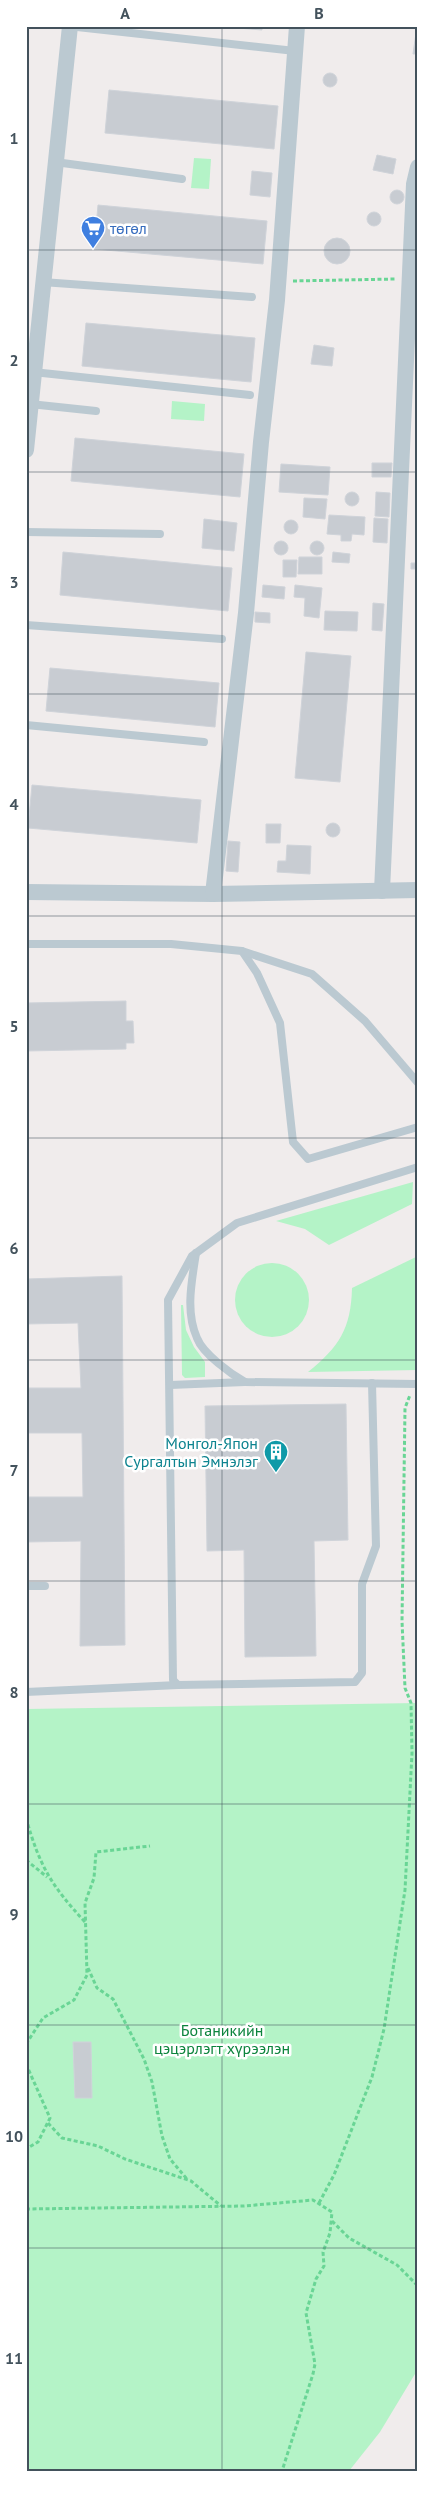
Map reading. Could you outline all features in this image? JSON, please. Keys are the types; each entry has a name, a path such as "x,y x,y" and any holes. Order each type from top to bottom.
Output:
{"street":[{"path":"26,450 69,26"},
{"path":"213,894 246,613 278,280 297,26"},
{"path":"382,891 414,184 418,167"},
{"path":"26,892 213,894 418,890"}],"lane":[{"path":"69,26 296,51"},
{"path":"55,162 182,179"},
{"path":"42,282 252,297"},
{"path":"33,372 250,395"},
{"path":"30,404 96,410"},
{"path":"26,532 160,534"},
{"path":"26,625 222,640"},
{"path":"26,725 204,742"},
{"path":"26,944 171,944 242,951 312,974 365,1021 418,1083"},
{"path":"242,951 257,974 280,1023 293,1142 299,1152 308,1159 418,1127"},
{"path":"178,1685 173,1680 168,1300 196,1253 237,1223 418,1167"},
{"path":"196,1253 190,1303 197,1339 224,1368 245,1382"},
{"path":"170,1385 245,1382 417,1384"},
{"path":"26,1692 178,1685 355,1682 362,1673 362,1584 376,1546 372,1383"},
{"path":"26,1586 44,1586"}],"path":[{"path":"278,280 410,281"},
{"path":"319,2203 334,2175 372,2077 384,2029 405,1890 412,1754 411,1703 405,1688 402,1621 404,1592 404,1434 405,1408 417,1384"},
{"path":"26,1818 36,1852 48,1878"},
{"path":"26,2044 43,2018 74,2000 87,1975 85,1903 94,1878 96,1852 150,1846"},
{"path":"26,1860 48,1878 85,1923"},
{"path":"87,1965 97,1988 113,1999 144,2059 152,2082 162,2136 170,2159 187,2180 221,2206"},
{"path":"26,2149 38,2142 50,2118 27,2067"},
{"path":"48,2123 62,2138 98,2146 125,2159 187,2180"},
{"path":"26,2209 274,2205 313,2200 332,2212 330,2233 323,2252 324,2266 316,2280 306,2313 314,2369 282,2471"},
{"path":"332,2220 349,2238 396,2265 418,2286"}],"green space":[{"path":"194,158 211,159 209,189 191,188"},
{"path":"172,401 205,404 204,421 171,419"},
{"path":"413,1182 412,1204 329,1245 305,1229 276,1221"},
{"path":"418,1256 418,1370 308,1372 328,1354 341,1336 349,1315 352,1288"},
{"path":"272,1263 293,1269 303,1279 309,1300 303,1321 293,1331 272,1337 251,1331 241,1321 235,1300 241,1279 251,1269"},
{"path":"181,1305 183,1305 186,1330 194,1347 205,1362 205,1377 185,1378 182,1375"},
{"name":"Ботаникийн цэцэрлэгт хүрээлэн","path":"418,1703 418,2369 380,2432 349,2471 26,2471 26,1709"}],"building":[{"path":"213,26 262,26 262,30"},
{"path":"417,26 418,54 413,54"},
{"path":"330,73 335,75 337,80 335,85 330,87 325,85 323,80 325,75"},
{"path":"109,90 278,106 274,149 105,133"},
{"path":"377,155 396,159 393,174 373,170"},
{"path":"252,171 272,173 270,197 250,195"},
{"path":"397,190 402,192 404,197 402,202 397,204 392,202 390,197 392,192"},
{"path":"98,205 267,221 263,264 94,249"},
{"path":"374,212 379,214 381,219 379,224 374,226 369,224 367,219 369,214"},
{"path":"337,238 346,242 350,251 346,260 337,264 328,260 324,251 328,242"},
{"path":"86,323 255,338 251,382 82,366"},
{"path":"314,345 334,348 332,366 311,364"},
{"path":"75,438 244,454 240,497 71,481"},
{"path":"372,463 392,463 391,477 372,477"},
{"path":"281,464 330,467 328,495 279,492"},
{"path":"352,492 357,494 359,499 357,504 352,506 347,504 345,499 347,494"},
{"path":"376,492 390,493 389,517 375,516"},
{"path":"304,498 327,499 325,519 303,517"},
{"path":"329,515 365,517 364,535 352,534 351,541 341,541 341,535 327,534"},
{"path":"374,518 388,519 387,543 373,542"},
{"path":"204,519 237,523 234,551 202,548"},
{"path":"291,520 296,522 298,527 296,532 291,534 286,532 284,527 286,522"},
{"path":"281,541 286,543 288,548 286,553 281,555 276,553 274,548 276,543"},
{"path":"317,541 322,543 324,548 322,553 317,555 312,553 310,548 312,543"},
{"path":"63,552 232,568 228,611 60,595"},
{"path":"333,552 350,554 349,563 332,562"},
{"path":"299,557 322,557 322,574 298,574"},
{"path":"283,560 297,560 296,577 283,577"},
{"path":"411,563 418,563 418,577 416,569 411,569"},
{"path":"263,585 285,587 284,599 262,597"},
{"path":"295,585 322,588 319,618 304,616 305,598 294,597"},
{"path":"373,603 384,604 382,631 372,630"},
{"path":"325,611 358,612 357,631 324,630"},
{"path":"255,612 270,613 270,623 255,622"},
{"path":"306,652 351,656 340,782 295,778"},
{"path":"50,668 219,683 215,727 46,711"},
{"path":"32,785 201,800 197,843 28,828"},
{"path":"333,823 338,825 340,830 338,835 333,837 328,835 326,830 328,825"},
{"path":"266,824 281,824 280,843 266,843"},
{"path":"228,841 240,842 238,872 226,871"},
{"path":"287,845 311,846 310,874 277,872 278,861 286,861"},
{"path":"126,1001 126,1021 133,1021 134,1043 126,1043 126,1049 26,1051 26,1003"},
{"path":"122,1276 125,1645 80,1646 81,1541 26,1542 26,1497 83,1497 82,1433 26,1433 26,1388 81,1388 78,1323 26,1324 26,1279"},
{"name":"Монгол-Япон Сургалтын Эмнэлэг","path":"346,1404 348,1540 314,1541 316,1656 245,1657 244,1550 207,1551 205,1406"},
{"path":"73,2042 91,2042 92,2098 75,2098"}],"place":[{"name":"төгөл","path":"93,249"},
{"name":"Монгол-Япон Сургалтын Эмнэлэг","path":"276,1473"}]}
